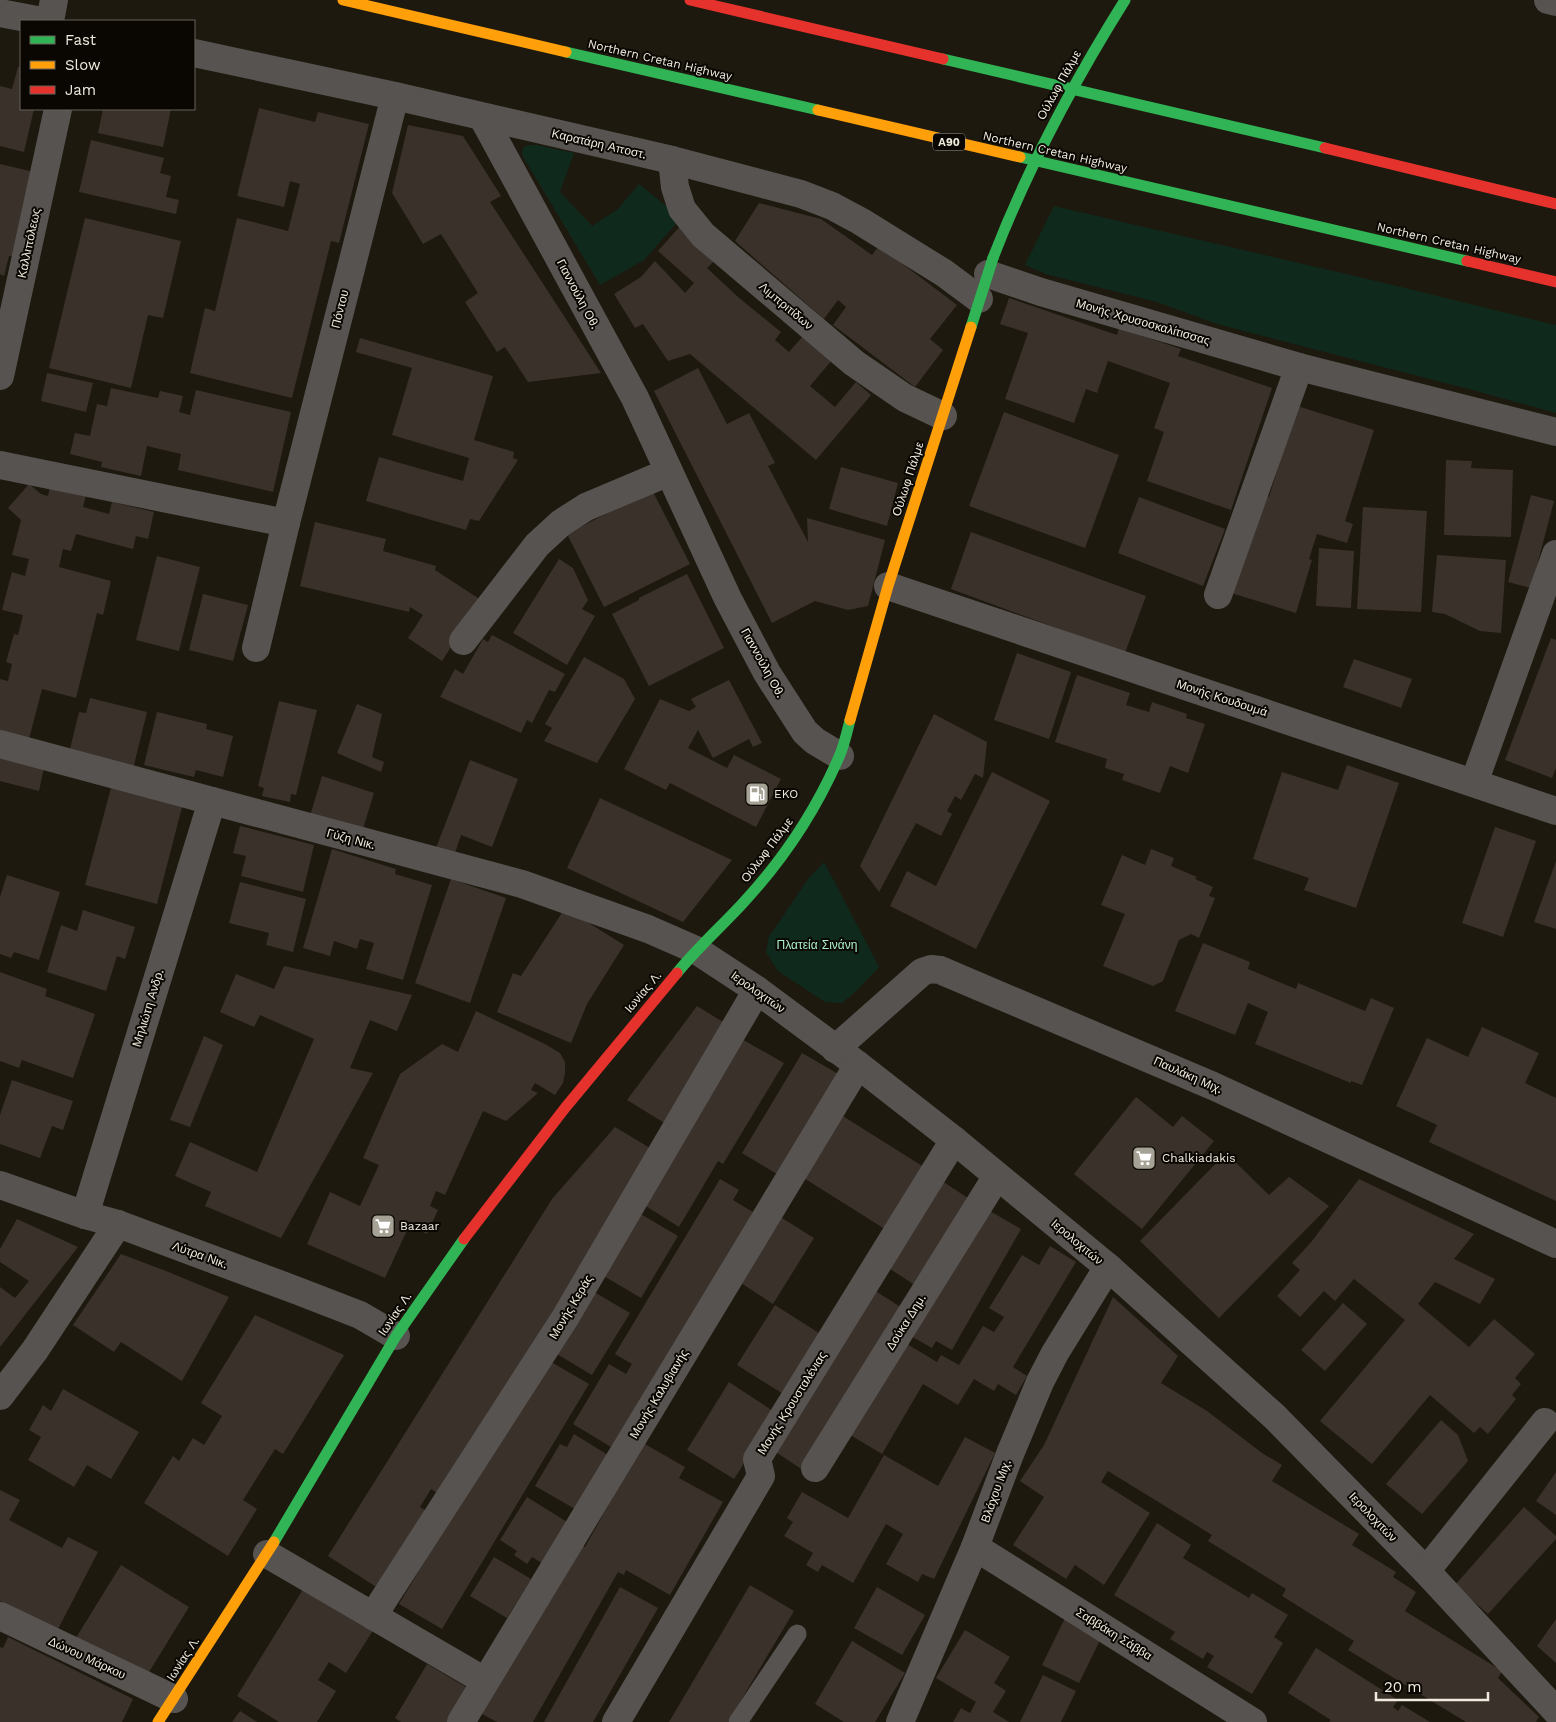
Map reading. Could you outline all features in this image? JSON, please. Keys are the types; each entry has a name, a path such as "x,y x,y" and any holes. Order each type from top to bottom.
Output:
{"main road":[{"name":"Northern Cretan Highway","path":"343,0 1556,282"},
{"path":"690,0 1556,204"},
{"name":"Ούλωφ Πάλμε","path":"696,950 743,903 781,858 810,816 840,756 888,586 990,266 1026,179 1054,120 1087,61 1125,0"},
{"name":"Ιωνίας Λ.","path":"158,1722 267,1554 396,1336 465,1238 565,1108 696,950"}],"street":[{"path":"50,20 54,0"},
{"path":"1548,0 1556,2"},
{"path":"0,13 37,20"},
{"name":"Καρατάρη Αποστ.","path":"195,53 395,96 483,118 672,160 801,194 832,206 900,245 944,273 978,299"},
{"name":"Πόντου","path":"256,648 286,522 395,96"},
{"name":"Καλλιπόλεως","path":"0,376 58,110"},
{"name":"Γιαννούλη Οθ.","path":"483,118 635,398 728,599 767,673 805,732 815,741 840,756"},
{"name":"Λιμπριτίδων","path":"672,160 675,187 682,210 703,235 854,363 905,398 943,416"},
{"name":"Μονής Χρυσοσκαλίτισσας","path":"990,266 1040,292 1299,367 1556,432"},
{"path":"1218,595 1299,367"},
{"path":"0,465 286,522"},
{"path":"463,641 537,545 561,522 586,507 669,472"},
{"path":"1474,783 1556,554"},
{"name":"Μονής Κουδουμά","path":"888,586 1556,810"},
{"name":"Γύζη Νικ.","path":"0,744 522,884 648,929 696,950"},
{"name":"Μηλιώτη Ανδρ.","path":"84,1215 212,801"},
{"name":"Ιερολοχιτών","path":"696,950 757,990 858,1065 954,1140 1108,1267 1275,1417 1426,1571 1556,1710"},
{"name":"Παυλάκη Μιχ.","path":"835,1049 922,972 931,968 940,970 1213,1086 1556,1244"},
{"name":"Μονής Κεράς","path":"373,1616 565,1318 757,990"},
{"name":"Μονής Καλυβιανής","path":"461,1722 858,1065"},
{"name":"Μονής Κρουσταλένιας","path":"616,1722 761,1476 757,1459 954,1140"},
{"name":"Δούκα Δημ.","path":"815,1468 997,1176"},
{"name":"Λύτρα Νικ.","path":"0,1185 84,1215 118,1224 360,1315 396,1336"},
{"path":"0,1396 35,1350 118,1224"},
{"name":"Βλάχου Μιχ.","path":"900,1722 975,1547 1010,1454 1040,1382 1060,1344 1108,1267"},
{"path":"1426,1571 1545,1422"},
{"name":"Σαββάκη Σάββα","path":"975,1547 1253,1722"},
{"path":"267,1554 485,1681"},
{"name":"Δώνου Μάρκου","path":"0,1616 174,1699"}],"lane":[{"path":"738,1722 796,1634"}],"green space":[{"path":"528,145 574,153 560,192 592,226 618,209 639,184 681,218 644,260 600,285 522,155 523,148"},
{"path":"1054,206 1556,325 1556,413 1217,324 1157,302 1046,274 1025,265"},
{"name":"Πλατεία Σινάνη","path":"824,862 879,967 842,1003 825,1002 778,971 766,952 769,937 808,879"}],"building":[{"path":"18,67 20,67 20,110 34,110 24,152 0,146 0,86 12,89"},
{"path":"259,108 315,122 318,112 369,124 339,243 331,241 292,398 190,373 205,308 215,311 237,218 288,231 300,184 290,181 284,207 237,196"},
{"path":"103,110 171,110 163,147 98,133"},
{"path":"408,125 463,136 501,196 490,202 601,373 528,382 505,347 497,352 465,302 478,293 441,234 423,244 392,193"},
{"path":"91,140 164,158 160,173 171,176 166,197 179,200 176,214 79,192"},
{"path":"0,164 34,172 14,256 9,256 4,276 0,274"},
{"path":"759,203 821,219 872,255 879,246 957,305 930,339 943,350 915,387 833,325 846,307 838,300 824,319 735,241"},
{"path":"85,218 181,241 163,318 148,315 131,388 49,368"},
{"path":"682,224 718,257 707,268 738,297 781,332 775,340 789,352 803,336 832,360 810,386 835,407 856,382 871,395 816,460 690,354 668,361 643,324 635,328 614,294 641,277 655,261 685,293 694,283 658,251"},
{"path":"1009,298 1117,335 1119,328 1181,349 1178,356 1272,388 1231,510 1147,481 1164,432 1154,428 1170,383 1108,361 1097,393 1086,389 1074,423 1005,399 1028,333 1000,324"},
{"path":"360,338 493,376 474,440 514,452 513,458 518,460 479,521 470,519 466,530 366,501 379,457 463,481 469,458 392,435 412,368 356,352"},
{"path":"698,368 727,424 749,413 775,463 768,466 808,542 807,518 885,540 868,606 848,610 815,601 772,623 654,391"},
{"path":"47,373 93,383 86,412 41,401"},
{"path":"111,388 158,398 160,391 183,396 179,412 190,415 196,390 291,412 273,492 178,470 181,454 147,446 141,476 101,467 102,462 70,454 75,433 90,436 97,404 107,406"},
{"path":"1297,406 1374,430 1345,521 1353,524 1347,543 1317,534 1309,559 1312,560 1296,613 1231,593 1262,495 1269,497"},
{"path":"1004,412 1119,455 1085,548 969,506"},
{"path":"1446,460 1472,461 1471,468 1513,470 1511,537 1444,535"},
{"path":"841,467 898,483 887,526 829,509"},
{"path":"29,484 41,494 48,496 50,486 86,495 83,507 109,514 112,502 154,512 148,539 136,536 133,549 76,534 71,551 63,549 59,567 111,581 103,615 97,613 76,698 42,689 29,739 0,732 0,679 8,681 12,664 6,662 14,634 18,635 23,615 2,610 12,572 25,576 29,559 12,555 21,520 8,508"},
{"path":"652,490 690,564 604,607 567,534"},
{"path":"1531,495 1554,501 1531,588 1508,582"},
{"path":"1139,497 1225,529 1203,586 1118,553"},
{"path":"1363,507 1427,511 1421,612 1357,609"},
{"path":"315,522 386,539 383,551 436,566 435,570 481,600 442,661 408,638 423,615 410,607 409,612 300,586"},
{"path":"971,532 1146,596 1125,653 951,589"},
{"path":"1319,548 1354,551 1351,608 1316,606"},
{"path":"1437,555 1506,560 1501,633 1480,631 1445,614 1432,612"},
{"path":"157,556 200,567 179,651 136,640"},
{"path":"559,559 573,568 588,600 582,609 595,616 567,665 513,633"},
{"path":"687,574 724,648 649,686 612,614"},
{"path":"203,594 248,605 233,661 189,650"},
{"path":"492,635 565,674 555,692 549,690 532,723 527,720 521,733 440,697 455,669 463,674 483,639 488,642"},
{"path":"1551,638 1556,640 1556,768 1552,778 1505,760"},
{"path":"1017,653 1071,672 1049,739 994,720"},
{"path":"584,657 624,679 635,699 597,763 544,741 552,728 545,724"},
{"path":"1354,659 1412,679 1401,708 1343,687"},
{"path":"1077,675 1130,693 1126,705 1149,712 1152,702 1187,714 1186,718 1205,724 1188,773 1170,766 1160,793 1122,780 1124,774 1105,768 1107,759 1055,742"},
{"path":"729,680 762,743 753,747 749,739 713,758 698,730 688,748 727,768 734,755 781,779 756,827 670,783 666,790 624,769 660,699 689,711 696,707 691,699"},
{"path":"90,698 147,712 133,769 69,753 79,712 86,713"},
{"path":"279,701 317,710 296,795 291,794 290,802 262,796 264,788 258,786"},
{"path":"357,704 382,714 372,757 384,762 381,772 337,753"},
{"path":"157,712 207,724 206,729 233,736 223,777 196,770 194,777 144,765"},
{"path":"934,714 987,742 983,778 975,774 961,800 955,796 947,811 952,814 941,836 916,823 879,892 860,866"},
{"path":"0,752 45,763 39,791 0,781"},
{"path":"470,760 518,779 492,847 461,835 454,856 436,848"},
{"path":"1347,765 1399,783 1356,908 1304,890 1309,878 1253,859 1282,772 1338,790"},
{"path":"992,772 1050,801 976,949 890,906 907,871 936,886"},
{"path":"322,776 374,793 362,832 310,816"},
{"path":"111,788 182,807 157,904 85,885"},
{"path":"600,798 732,860 683,922 567,868"},
{"path":"240,826 314,845 303,892 241,876 246,856 233,853"},
{"path":"1495,827 1536,841 1503,937 1462,923"},
{"path":"332,849 396,869 395,874 432,885 403,980 366,969 374,943 360,939 357,949 334,941 330,956 303,948"},
{"path":"1151,849 1174,858 1171,866 1197,877 1195,879 1213,887 1209,896 1215,898 1199,938 1191,934 1179,940 1163,981 1153,986 1103,966 1125,914 1101,905 1122,855 1145,865"},
{"path":"1556,861 1556,929 1534,922"},
{"path":"7,875 60,892 39,960 14,952 11,958 0,954 0,897"},
{"path":"451,879 506,898 470,1003 415,983"},
{"path":"240,882 306,899 293,952 266,945 269,933 229,923"},
{"path":"565,908 624,945 587,1004 571,1043 497,1012 513,973 521,976"},
{"path":"83,910 135,927 125,959 117,956 106,991 47,972 61,925 77,931"},
{"path":"1203,943 1250,962 1248,969 1296,989 1298,983 1365,1011 1371,998 1394,1008 1362,1085 1351,1081 1351,1083 1255,1044 1268,1012 1248,1003 1235,1035 1175,1011"},
{"path":"284,966 412,995 397,1031 370,1020 350,1068 373,1073 281,1238 205,1206 211,1192 175,1176 190,1142 257,1172 314,1039 260,1015 254,1027 220,1012 236,974 274,989"},
{"path":"0,972 47,989 45,996 95,1014 73,1078 22,1060 19,1068 0,1061"},
{"path":"697,1006 728,1025 666,1124 627,1100"},
{"path":"476,1011 560,1053 565,1062 565,1073 563,1083 555,1095 535,1083 531,1090 538,1093 506,1121 483,1111 445,1195 436,1191 430,1206 438,1210 427,1234 409,1226 385,1278 307,1244 330,1192 360,1206 379,1165 363,1158 400,1074 442,1044 458,1052"},
{"path":"1482,1027 1539,1053 1525,1083 1556,1098 1556,1201 1429,1142 1437,1125 1396,1106 1427,1038 1468,1057"},
{"path":"204,1036 223,1045 190,1127 170,1120"},
{"path":"740,1038 784,1063 723,1164 718,1161 679,1227 641,1203"},
{"path":"802,1053 840,1075 780,1176 742,1153"},
{"path":"12,1080 73,1101 63,1130 52,1126 40,1158 0,1144 0,1115"},
{"name":"Chalkiadakis","path":"1136,1097 1173,1127 1182,1116 1214,1141 1142,1229 1074,1174"},
{"path":"838,1113 927,1169 888,1231 799,1175"},
{"path":"615,1127 650,1148 604,1231 439,1494 431,1489 420,1507 430,1513 381,1590 328,1556 552,1199"},
{"path":"1226,1153 1269,1195 1289,1177 1329,1206 1219,1318 1140,1241"},
{"path":"720,1179 739,1190 733,1200 753,1212 611,1447 573,1424 609,1364 626,1374 632,1364 615,1354"},
{"path":"939,1179 977,1204 921,1289 884,1265"},
{"path":"1359,1179 1474,1234 1454,1259 1495,1279 1480,1304 1435,1282 1418,1304 1469,1347 1494,1319 1535,1354 1515,1378 1521,1384 1512,1395 1516,1399 1488,1434 1480,1427 1474,1433 1430,1395 1372,1464 1320,1421 1405,1320 1354,1279 1335,1301 1324,1291 1300,1317 1277,1296 1300,1270 1292,1263 1312,1241"},
{"path":"983,1207 1021,1229 952,1350 936,1341 932,1348 909,1335"},
{"path":"639,1213 678,1236 641,1298 602,1275"},
{"path":"782,1218 814,1238 773,1304 741,1283"},
{"path":"17,1219 78,1247 0,1347 0,1287 15,1298 29,1281 0,1262 0,1249"},
{"path":"1050,1246 1076,1262 1013,1367 1027,1376 1016,1395 998,1384 994,1391 974,1379 958,1405 923,1384 882,1454 847,1433 902,1341 937,1362 941,1355 959,1365 983,1326 994,1332 1004,1317 989,1308 1022,1255 1039,1265"},
{"path":"121,1254 229,1297 182,1381 121,1342 114,1352 73,1325"},
{"path":"869,1287 907,1311 806,1472 768,1447"},
{"path":"589,1289 630,1313 592,1375 552,1351"},
{"path":"1113,1297 1178,1356 1161,1383 1207,1411 1262,1453 1282,1465 1272,1481 1359,1534 1352,1545 1396,1572 1393,1577 1416,1592 1405,1611 1502,1671 1498,1678 1539,1717 1536,1722 1466,1722 1348,1650 1354,1641 1282,1596 1286,1589 1208,1541 1212,1535 1108,1471 1101,1482 1150,1513 1104,1585 1075,1565 1066,1579 1013,1545 1044,1497 1020,1481 1044,1445"},
{"path":"1343,1303 1367,1324 1325,1371 1301,1350"},
{"path":"775,1305 822,1335 785,1395 737,1365"},
{"path":"255,1315 344,1355 283,1454 275,1449 243,1500 257,1509 228,1556 144,1503 173,1456 179,1461 193,1438 204,1445 222,1416 201,1403"},
{"path":"546,1359 589,1384 442,1629 399,1604"},
{"path":"729,1382 776,1413 734,1479 687,1450"},
{"path":"63,1389 139,1432 111,1479 87,1465 74,1487 28,1460 41,1437 29,1430 43,1405 51,1411"},
{"path":"1441,1420 1458,1435 1468,1461 1422,1514 1386,1484"},
{"path":"574,1434 608,1455 575,1509 535,1486 560,1444 567,1447"},
{"path":"965,1437 995,1453 934,1579 922,1574 918,1582 886,1564 903,1534 886,1524 853,1583 822,1565 818,1572 806,1565 813,1553 784,1536 793,1522 787,1518 802,1492 848,1518 884,1455 938,1486"},
{"path":"643,1443 685,1467 679,1478 723,1502 670,1595 626,1570 624,1575 618,1572 533,1722 497,1722 480,1713 577,1542 585,1547"},
{"path":"1556,1472 1556,1515 1536,1501"},
{"path":"0,1490 20,1500 9,1520 62,1548 68,1537 98,1552 57,1631 0,1601"},
{"path":"527,1497 567,1522 542,1563 532,1557 527,1564 514,1555 517,1551 500,1540"},
{"path":"1524,1507 1556,1536 1556,1539 1488,1614 1455,1585"},
{"path":"1157,1523 1191,1545 1183,1558 1249,1598 1252,1593 1288,1615 1274,1637 1283,1643 1252,1694 1207,1667 1214,1656 1207,1652 1203,1659 1170,1639 1175,1632 1114,1595"},
{"path":"494,1557 531,1579 507,1618 470,1596"},
{"path":"121,1565 189,1607 146,1677 74,1641"},
{"path":"750,1585 794,1611 728,1722 669,1722"},
{"path":"305,1586 374,1629 346,1673 329,1662 318,1680 336,1691 317,1722 279,1722 237,1696"},
{"path":"620,1587 658,1608 593,1722 544,1722"},
{"path":"877,1587 925,1615 902,1655 854,1628"},
{"path":"1066,1616 1103,1634 1079,1683 1042,1665"},
{"path":"1556,1619 1556,1663 1537,1646"},
{"path":"965,1630 1010,1657 994,1683 1006,1691 993,1712 1009,1722 953,1722 961,1708 970,1713 976,1702 936,1678"},
{"path":"8,1637 133,1699 122,1722 0,1722 0,1647 3,1648"},
{"path":"852,1641 905,1673 875,1722 844,1722 815,1704"},
{"path":"1316,1648 1398,1700 1393,1707 1398,1711 1402,1705 1430,1722 1329,1722 1331,1720 1288,1693"},
{"path":"427,1664 471,1690 451,1722 401,1722 395,1718"},
{"path":"1043,1675 1076,1691 1061,1722 1020,1722"},
{"path":"240,1711 257,1722 232,1722"}],"traffic: fast":[{"path":"993,258 1036,158 1087,63 1125,0"},
{"path":"566,52 818,110"},
{"path":"943,59 1325,148"},
{"path":"1020,157 1467,261"},
{"path":"971,327 993,258"},
{"path":"677,973 757,887 797,834 830,777 839,757 850,720"},
{"path":"274,1542 396,1336 464,1239"}],"traffic: slow":[{"path":"343,0 566,52"},
{"path":"818,110 1020,157"},
{"path":"850,720 888,586 971,327"},
{"path":"158,1722 274,1542"}],"traffic: jam":[{"path":"690,0 943,59"},
{"path":"1325,148 1556,204"},
{"path":"1467,261 1556,282"},
{"path":"464,1239 565,1108 677,973"}],"place":[{"name":"EKO","path":"757,794"},
{"name":"Chalkiadakis","path":"1144,1158"},
{"name":"Bazaar","path":"383,1226"}]}
